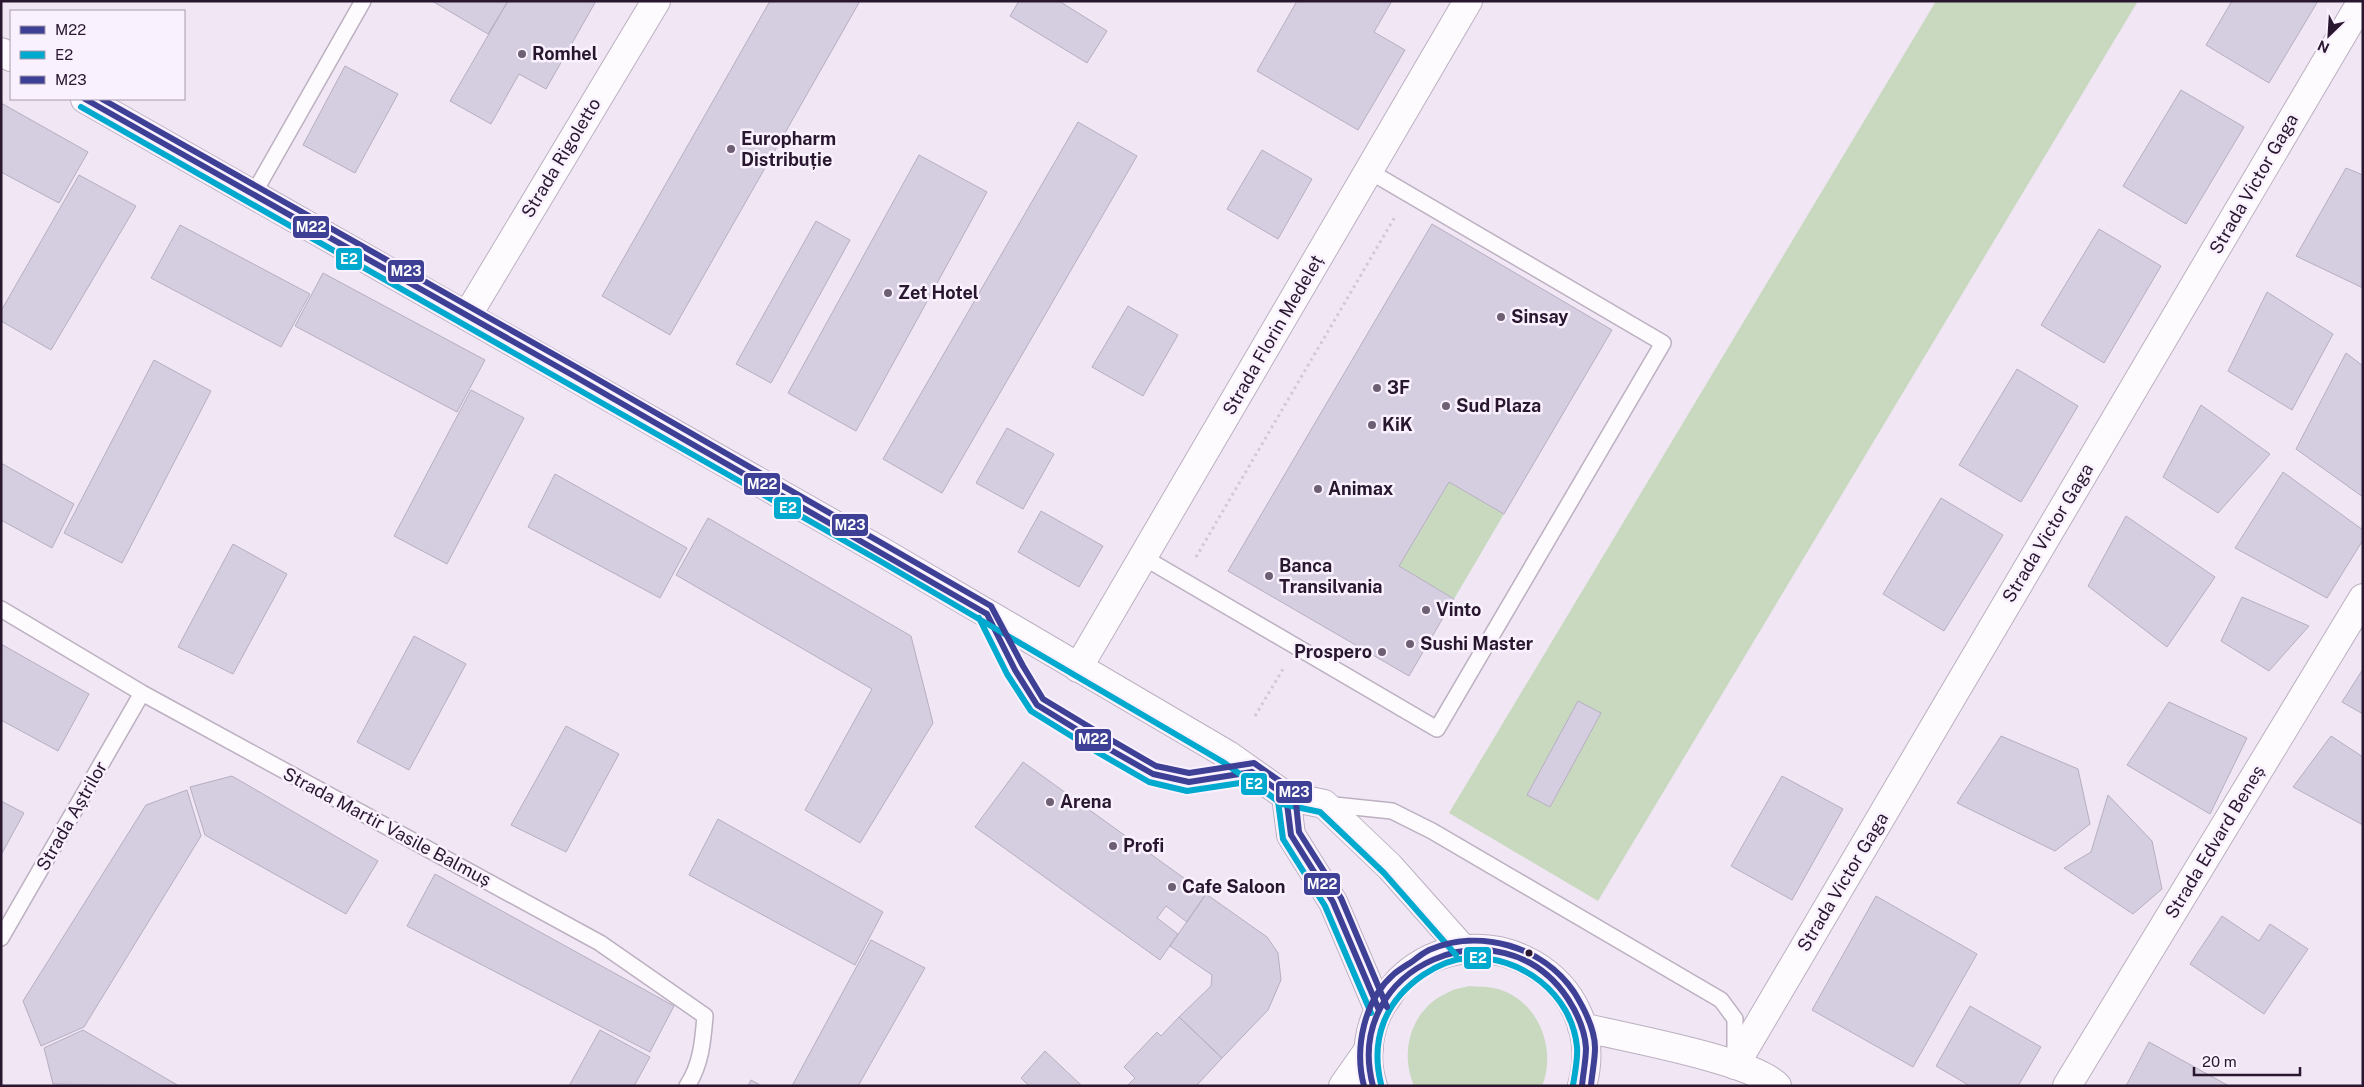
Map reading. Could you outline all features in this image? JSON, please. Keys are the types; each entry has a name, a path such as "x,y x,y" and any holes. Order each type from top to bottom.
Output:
{"street":[{"name":"Strada Rigoletto","path":"467,316 656,1"},
{"name":"Strada Florin Medeleț","path":"1078,668 1468,1"},
{"name":"Strada Victor Gaga","path":"1735,1065 2362,1"},
{"path":"87,100 254,193 987,614 1228,755 1286,796 1324,804 1390,867 1463,948"},
{"name":"Strada Edvard Beneș","path":"2067,1086 2363,598"},
{"path":"1286,796 1291,835 1333,902 1378,1010"},
{"path":"1373,1086 1369,1049 1372,1029 1378,1010 1399,980 1428,959 1463,948 1494,949 1524,958 1550,975 1569,999 1582,1027 1586,1056 1582,1086"},
{"path":"1582,1027 1735,1065 1770,1078 1777,1086"},
{"path":"1343,1086 1369,1049"}],"lane":[{"path":"254,193 363,1"},
{"path":"1143,556 1437,729 1663,343 1369,171"},
{"name":"Strada Martir Vasile Balmuș","path":"1,609 142,693 600,943 705,1016 703,1044 695,1074 688,1086"},
{"path":"987,614 1015,670 1037,705 1102,745 1153,774 1189,782 1252,772"},
{"name":"Strada Aștrilor","path":"1,938 142,693"},
{"path":"1324,804 1392,810 1721,1000 1735,1019 1735,1065"}],"path":[{"path":"1183,580 1408,194"}],"green space":[{"path":"1936,1 2138,1 1598,901 1449,813"},
{"path":"1449,482 1504,514 1454,599 1399,566"},
{"path":"1469,986 1490,987 1508,993 1521,1001 1532,1012 1540,1025 1545,1040 1547,1055 1546,1071 1542,1086 1414,1086 1410,1073 1408,1046 1417,1020 1435,1000 1452,990"}],"building":[{"path":"432,1 508,1 488,34"},
{"name":"Romhel","path":"508,1 596,1 546,89 519,74 491,124 450,101"},
{"name":"Europharm Distribuție","path":"770,1 860,1 670,335 602,296"},
{"path":"1019,1 1059,1 1107,31 1087,63 1010,16"},
{"path":"1297,1 1392,1 1374,32 1405,50 1358,130 1257,71"},
{"path":"2232,1 2318,1 2269,83 2206,45"},
{"path":"345,66 398,94 355,173 303,145"},
{"path":"2181,90 2244,127 2186,224 2123,186"},
{"path":"1,103 88,152 59,203 1,172"},
{"path":"1078,122 1137,156 942,493 883,459"},
{"path":"1262,150 1312,179 1278,239 1227,209"},
{"name":"Zet Hotel","path":"919,155 987,192 856,431 788,393"},
{"path":"2346,168 2363,175 2363,288 2296,256"},
{"path":"79,175 136,206 51,350 1,321 1,311"},
{"path":"816,221 850,240 771,383 736,364"},
{"name":"Sud Plaza","path":"1432,224 1612,330 1504,514 1449,482 1399,566 1454,599 1409,676 1228,571"},
{"path":"180,225 310,294 281,347 151,278"},
{"path":"2099,229 2161,266 2104,363 2041,325"},
{"path":"323,273 485,360 457,412 295,326"},
{"path":"2267,292 2333,334 2292,410 2228,371"},
{"path":"1128,306 1178,335 1143,396 1092,367"},
{"path":"2346,353 2363,366 2363,497 2296,449"},
{"path":"154,360 211,391 122,563 64,533"},
{"path":"2017,369 2078,406 2021,502 1959,465"},
{"path":"471,390 524,418 447,564 394,536"},
{"path":"2201,405 2270,454 2218,513 2163,477"},
{"path":"1007,428 1054,454 1023,509 976,483"},
{"path":"1,463 74,504 52,548 1,520"},
{"path":"2283,472 2363,530 2363,540 2327,598 2235,548"},
{"path":"555,474 687,548 660,598 528,527"},
{"path":"1941,498 2003,535 1944,631 1883,594"},
{"path":"1041,511 1103,546 1079,587 1018,552"},
{"path":"2126,516 2215,577 2167,647 2088,586"},
{"path":"708,518 911,636 933,723 860,843 805,810 872,689 676,575"},
{"path":"233,544 287,574 233,674 178,647"},
{"path":"2242,597 2309,626 2269,671 2221,641"},
{"path":"414,636 466,664 409,770 357,742"},
{"path":"1,644 89,694 58,751 1,720"},
{"path":"2363,669 2363,714 2342,702"},
{"path":"1578,701 1601,713 1550,807 1527,795"},
{"path":"2169,702 2247,738 2210,814 2127,765"},
{"path":"566,726 619,754 566,852 511,825"},
{"path":"2001,736 2078,769 2090,824 2055,851 1957,803"},
{"path":"2331,736 2363,757 2363,825 2293,787"},
{"path":"1023,762 1206,894 1187,922 1166,906 1157,918 1178,934 1160,960 975,827"},
{"path":"232,776 378,861 346,914 205,835 190,787"},
{"path":"1782,776 1843,809 1792,900 1731,866"},
{"path":"187,790 201,836 84,1027 41,1046 23,1001 146,805"},
{"path":"2108,795 2152,841 2162,889 2133,914 2064,868 2091,852"},
{"path":"1,801 24,813 1,855"},
{"path":"718,819 883,912 855,965 689,875"},
{"path":"435,874 674,1006 650,1052 407,926"},
{"path":"1206,894 1267,937 1278,953 1281,980 1268,1010 1222,1058 1179,1017 1211,986 1212,975 1170,946"},
{"path":"1876,896 1977,954 1913,1067 1812,1010"},
{"path":"2222,916 2259,941 2270,924 2308,949 2264,1014 2190,964"},
{"path":"871,940 925,968 858,1086 792,1086"},
{"path":"1970,1006 2041,1047 2018,1086 1970,1086 1936,1066"},
{"path":"1179,1017 1222,1058 1196,1086 1127,1086 1135,1078 1124,1067 1157,1032 1161,1036"},
{"path":"83,1030 179,1086 53,1084 44,1048"},
{"path":"600,1030 650,1057 634,1086 569,1086"},
{"path":"2149,1042 2229,1086 2126,1086"},
{"path":"1045,1051 1082,1086 1029,1086 1021,1078"},
{"path":"751,1080 762,1086 748,1086"}],"transit line":[{"name":"M22","path":"87,100 574,376 987,614"},
{"name":"M23","path":"104,100 578,368 991,606 1043,699 1106,737 1156,766 1189,773 1254,763 1291,789 1295,794 1299,832 1341,898 1387,1007"},
{"name":"E2","path":"81,107 880,561 1223,762 1282,804 1320,812 1384,873 1456,955"},
{"name":"M22","path":"987,614 1015,670 1037,705 1102,745 1153,774 1189,782 1252,772"},
{"name":"E2","path":"979,618 1007,674 1031,711 1097,752 1149,782 1187,791 1253,781"},
{"name":"M22","path":"1252,772 1286,796 1291,835 1333,902 1379,1010"},
{"name":"E2","path":"1249,780 1278,801 1283,839 1325,906 1371,1013"},
{"name":"M23","path":"1364,1086 1361,1071 1361,1041 1364,1026 1375,997 1396,972 1429,950 1448,944 1468,941 1489,941 1528,953 1545,963 1561,976 1582,1005 1593,1033 1595,1053 1591,1086"},
{"name":"M22","path":"1373,1086 1369,1044 1381,1008 1403,979 1433,960 1468,951 1505,953 1539,969 1568,999 1580,1022 1584,1035 1586,1053 1582,1086"},
{"name":"E2","path":"1381,1084 1378,1067 1379,1037 1390,1009 1410,985 1423,975 1444,964 1468,958 1488,959 1507,963 1524,971 1554,995 1565,1010 1573,1028 1577,1047 1573,1085"}],"place":[{"name":"Romhel","path":"522,54"},
{"name":"Europharm Distribuție","path":"731,149"},
{"name":"Zet Hotel","path":"888,293"},
{"name":"Sinsay","path":"1501,317"},
{"name":"3F","path":"1377,388"},
{"name":"Sud Plaza","path":"1446,406"},
{"name":"KiK","path":"1372,425"},
{"name":"Animax","path":"1318,489"},
{"name":"Banca Transilvania","path":"1269,576"},
{"name":"Vinto","path":"1426,610"},
{"name":"Sushi Master","path":"1410,644"},
{"name":"Prospero","path":"1382,652"},
{"name":"Arena","path":"1050,802"},
{"name":"Profi","path":"1113,846"},
{"name":"Cafe Saloon","path":"1172,887"}]}
